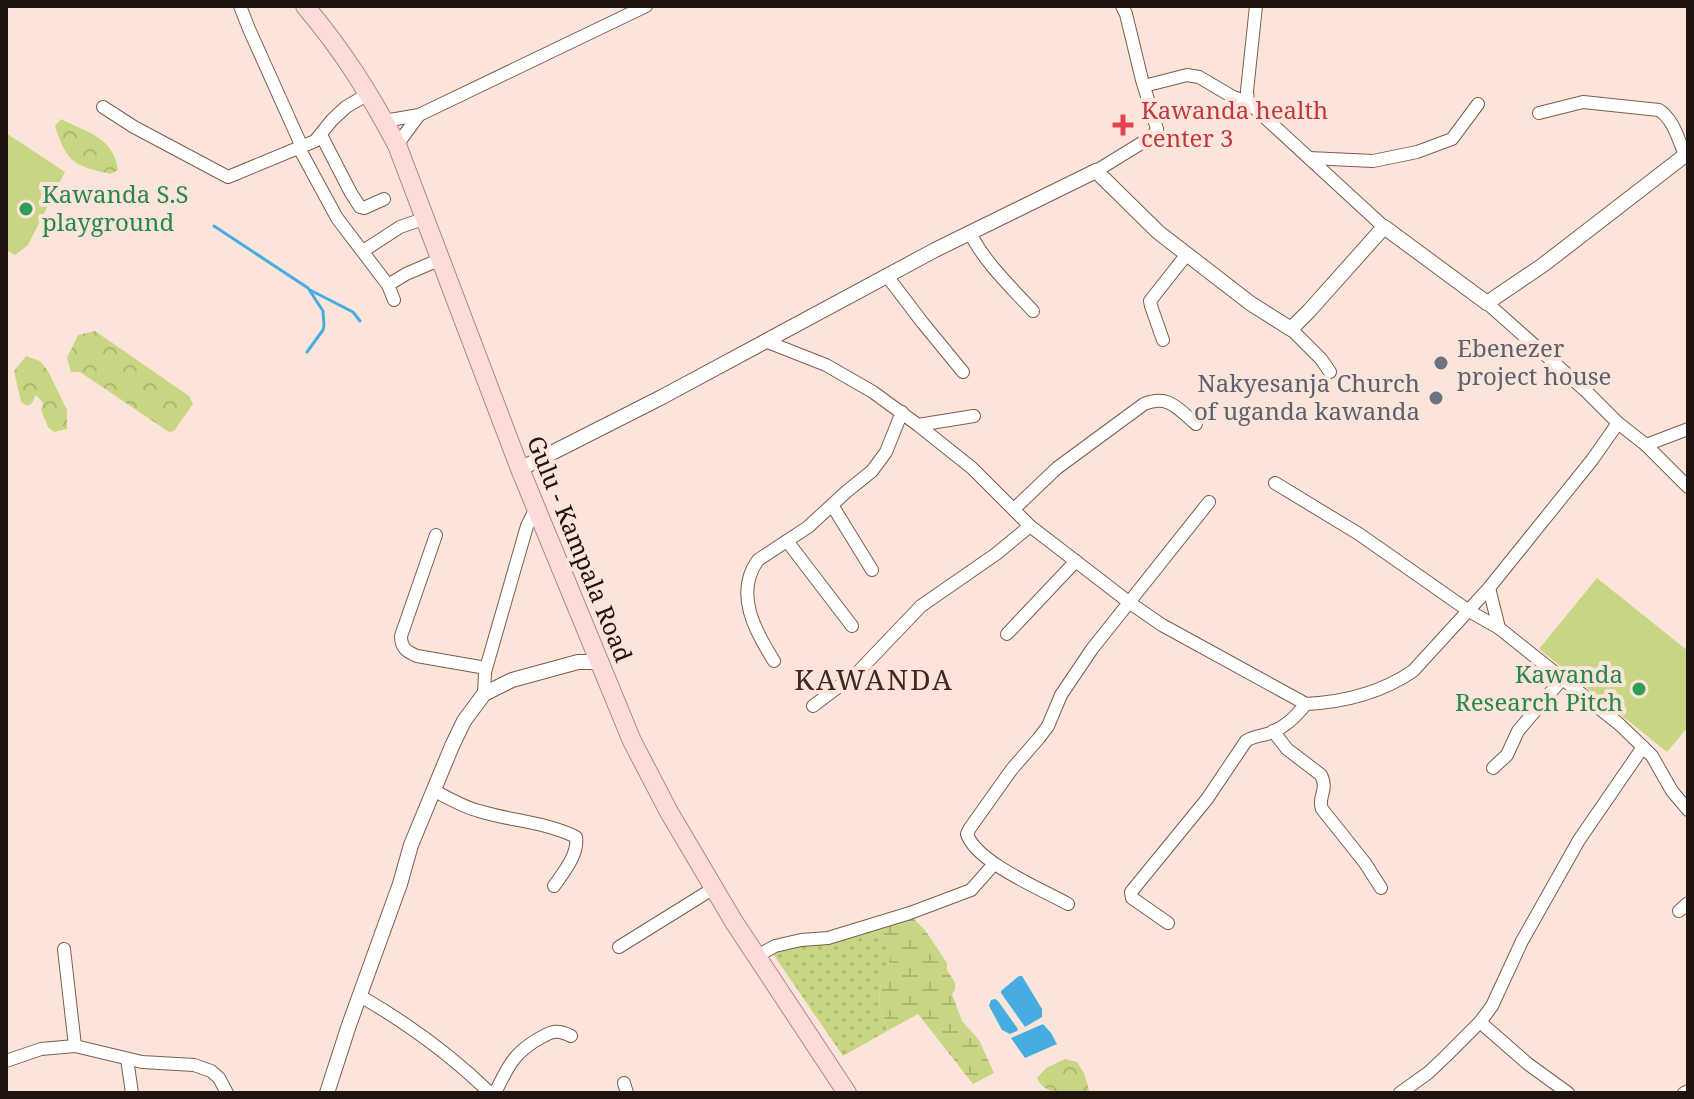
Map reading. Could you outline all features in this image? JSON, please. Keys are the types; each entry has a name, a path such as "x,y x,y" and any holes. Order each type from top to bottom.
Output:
{"main road":[{"name":"Gulu - Kampala Road","path":"305,6 345,56 397,145 520,469 632,741 714,888 847,1093"}],"street":[{"path":"240,6 300,148 337,218 388,285 394,300"},
{"path":"384,121 419,115 646,6"},
{"path":"520,469 970,233 1096,171 1153,136 1156,125 1122,6"},
{"path":"1248,102 1256,6"},
{"path":"1144,86 1187,75 1199,77 1225,93 1248,102 1384,227 1487,303 1646,445 1688,487"},
{"path":"103,107 228,177 315,141 346,107 368,94"},
{"path":"1487,303 1543,265 1686,154 1670,121 1659,110 1583,102 1539,113"},
{"path":"1309,158 1373,161 1417,152 1455,136 1478,104"},
{"path":"397,145 419,115"},
{"path":"321,135 360,207 384,199"},
{"path":"1096,171 1158,232 1250,303 1291,329 1330,372"},
{"path":"363,251 400,227 426,218"},
{"path":"1291,329 1384,227"},
{"path":"970,233 990,263 1033,311"},
{"path":"1163,340 1150,301 1187,254"},
{"path":"388,285 441,259"},
{"path":"887,276 963,372"},
{"path":"765,341 826,365 873,392 972,468 1030,526 1130,603 1162,625 1306,704 1355,697 1378,690 1413,671 1489,588 1618,423"},
{"path":"1014,509 1057,468 1144,404 1152,401 1172,403 1196,424"},
{"path":"774,661 752,620 747,600 752,571 758,560 808,527 880,462 902,412"},
{"path":"918,425 974,416"},
{"path":"1646,445 1688,429"},
{"path":"1275,483 1359,534 1469,611 1499,628 1619,724 1643,747 1688,810"},
{"path":"1068,904 994,864 969,842 967,834 1012,769 1048,726 1061,695 1092,649 1209,502"},
{"path":"832,505 872,570"},
{"path":"484,694 486,668 527,526 536,508"},
{"path":"813,706 858,672 921,606 996,554 1030,526"},
{"path":"436,535 401,643 408,652 417,656 486,668"},
{"path":"787,541 852,626"},
{"path":"1007,634 1076,561"},
{"path":"1489,588 1499,628"},
{"path":"327,1093 411,845 464,721 484,694 512,680 578,662 599,662"},
{"path":"1493,768 1507,755 1518,731 1562,679"},
{"path":"1168,923 1132,898 1131,892 1194,816 1246,741 1293,720 1306,704"},
{"path":"1273,731 1287,749 1321,775 1325,782 1321,807 1381,888"},
{"path":"1400,1093 1428,1073 1480,1022 1500,992 1522,941 1579,840 1643,747"},
{"path":"433,790 478,811 530,822 576,837 577,844 554,886"},
{"path":"757,956 775,946 828,938 971,890 994,864"},
{"path":"619,947 714,888"},
{"path":"64,949 75,1046"},
{"path":"360,996 389,1012 493,1093 511,1060 527,1045 553,1031 563,1031 571,1036"},
{"path":"1480,1022 1528,1064 1568,1093"},
{"path":"6,1061 41,1049 75,1046 142,1062 194,1065 211,1071 227,1093"},
{"path":"127,1059 132,1093"}],"green space":[{"path":"61,119 105,143 118,170 111,174 89,168 68,156 55,126"},
{"name":"Kawanda S.S playground","path":"6,133 65,172 28,245 15,255 6,250"},
{"path":"95,331 189,396 193,404 174,431 169,432 80,372 71,372 67,358 78,335"},
{"path":"26,356 40,361 48,371 67,410 67,429 54,432 48,427 41,410 43,403 36,395 27,406 21,402 14,371"},
{"name":"Kawanda Research Pitch","path":"1597,578 1688,651 1688,727 1667,752 1539,649"},
{"path":"910,915 925,930 947,963 947,970 955,983 952,994 962,1021 979,1040 994,1073 973,1084 918,1014 889,1030 879,1006 880,988 891,956 881,926"},
{"path":"881,926 891,956 880,988 879,1006 889,1030 843,1056 771,951"},
{"path":"1065,1059 1077,1062 1090,1093 1053,1092 1041,1084 1037,1078 1046,1068"}],"water":[{"path":"1022,976 1042,1009 1042,1017 1025,1027 1001,993"},
{"path":"995,999 1017,1031 1010,1034 1002,1030 989,1006"},
{"path":"1043,1024 1057,1044 1025,1058 1011,1038"}],"waterway":[{"path":"214,226 308,288 323,311 324,325 307,352"},
{"path":"310,290 353,312 360,321"},
{"path":"528,451 532,453 547,448"}],"place":[{"name":"Kawanda health center 3","path":"1123,125"},
{"name":"Kawanda S.S playground","path":"26,209"},
{"name":"Ebenezer project house","path":"1441,363"},
{"name":"Nakyesanja Church of uganda kawanda","path":"1436,398"},
{"name":"Kawanda Research Pitch","path":"1639,689"}],"district":[{"name":"KAWANDA","path":"874,680"}]}
